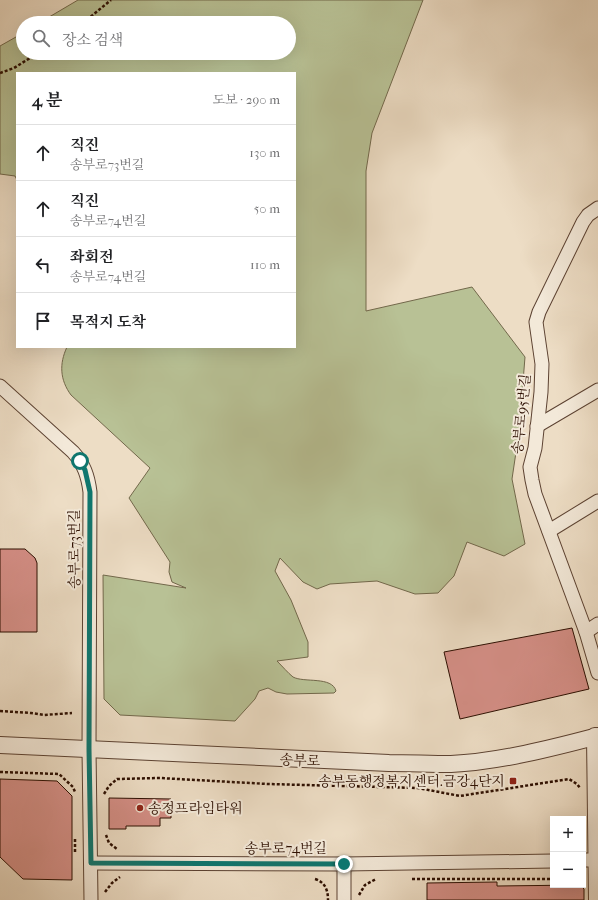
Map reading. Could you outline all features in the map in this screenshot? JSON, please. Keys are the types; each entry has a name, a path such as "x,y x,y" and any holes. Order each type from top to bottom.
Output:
{"street":[{"name":"송부로95번길","path":"598,208 588,215 583,222 539,312 536,322 542,364 541,392 530,467 535,494 586,632 598,673"},
{"name":"송부로73번길","path":"0,386 73,452 85,470 89,482 89,749"},
{"path":"537,426 598,390"},
{"path":"549,531 598,501"},
{"path":"586,632 598,624"},
{"path":"597,736 593,860 597,900"},
{"name":"송부로","path":"0,745 382,763 452,764 493,759 559,746 597,736"},
{"path":"89,749 91,900"},
{"name":"송부로74번길","path":"91,863 344,864 550,861"},
{"path":"344,864 344,900"}],"path":[{"path":"92,16 111,0"},
{"path":"0,73 14,68 27,60"},
{"path":"0,711 31,712 44,715 72,713"},
{"path":"0,772 59,774 73,787"},
{"path":"103,796 109,786 117,779 160,778 268,784 418,788 460,796 569,780 577,784 581,790"},
{"path":"105,832 109,843 116,849 124,849"},
{"path":"104,893 112,883 120,877"},
{"path":"307,878 315,878 320,880 325,886 328,900"},
{"path":"358,900 364,885 375,879 383,879"},
{"path":"406,879 550,879"}],"green space":[{"path":"78,0 423,0 372,133 366,171 366,311 472,287 525,357 519,432 512,479 525,544 504,556 467,542 454,576 438,593 415,594 377,581 330,584 317,589 303,582 280,558 275,571 291,600 308,642 308,657 277,661 293,677 329,683 336,691 334,693 287,694 276,692 268,688 259,691 255,699 235,721 120,715 104,699 103,575 186,588 172,582 169,572 170,562 129,498 150,468 71,395 65,384 62,372 64,353 66,348 296,348 296,72 16,72 16,178 15,176 0,174 0,46 16,37 16,60 296,60 296,16 51,16"}],"building":[{"path":"0,549 25,549 35,558 37,563 37,632 0,632"},
{"path":"572,628 589,689 460,719 444,652"},
{"path":"0,779 57,781 72,796 72,880 23,879 0,857"},
{"name":"송정프라임타워","path":"109,798 171,799 171,818 160,818 160,826 126,826 126,829 109,829"},
{"path":"497,882 497,886 550,885 550,888 583,888 584,900 427,900 427,883"}],"place":[{"name":"송부동행정복지센터.금강4단지","path":"513,781"},
{"name":"송정프라임타워","path":"140,808"}],"route":[{"path":"80,461 89,482 90,492 89,749 91,863 344,864"}]}
